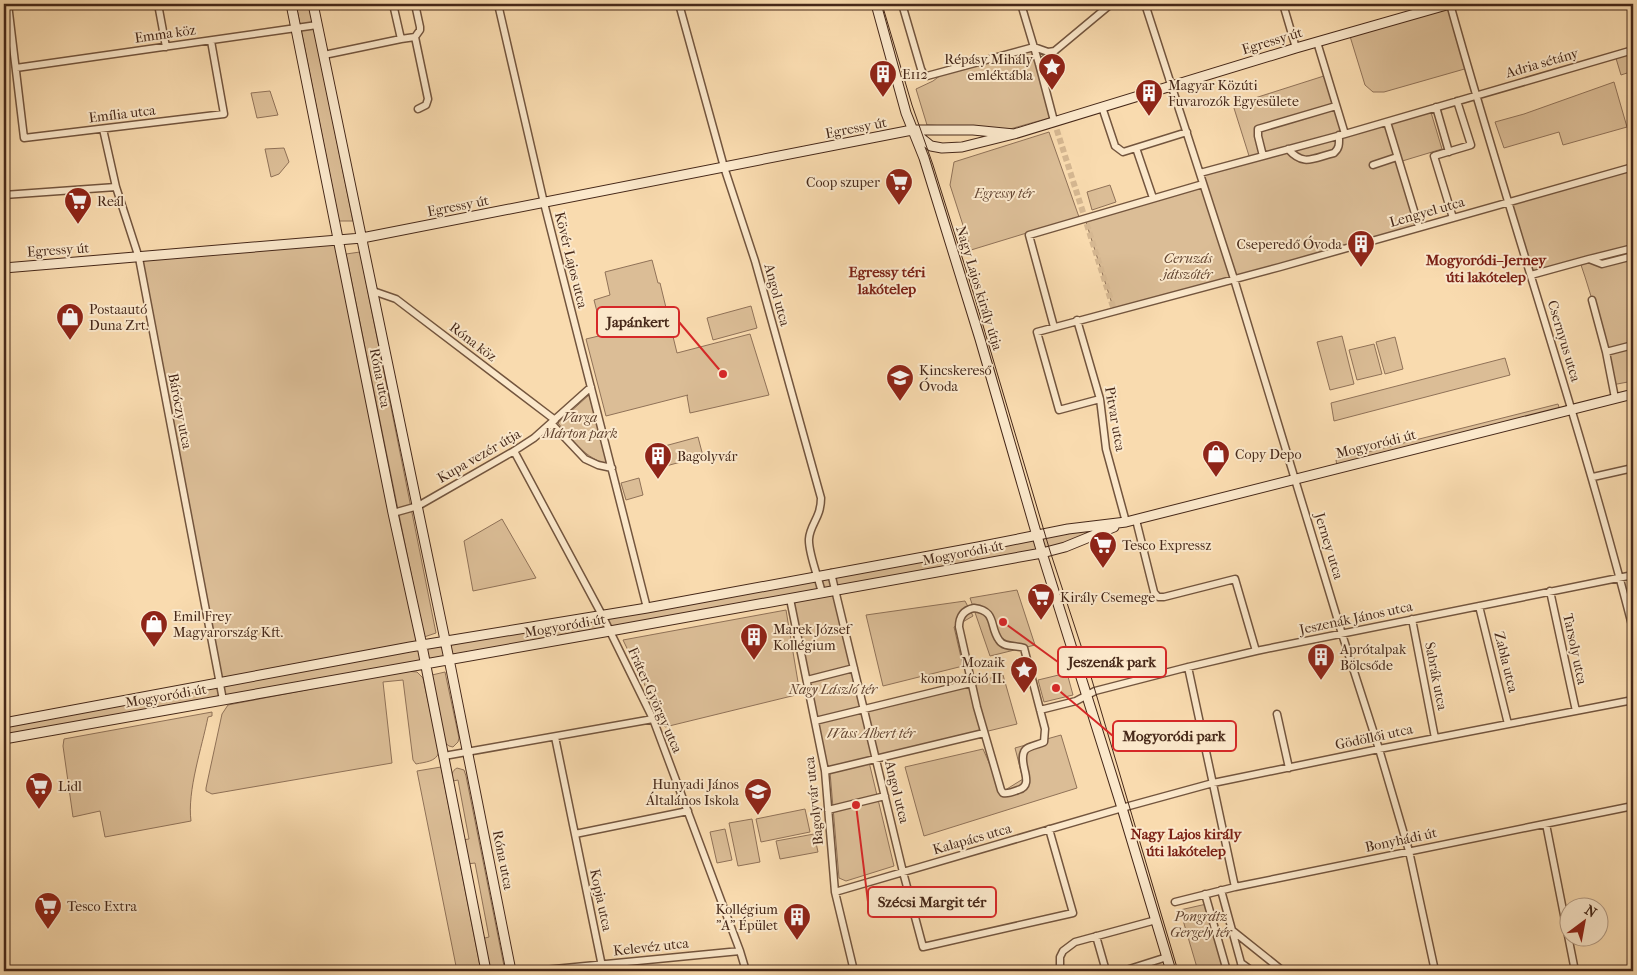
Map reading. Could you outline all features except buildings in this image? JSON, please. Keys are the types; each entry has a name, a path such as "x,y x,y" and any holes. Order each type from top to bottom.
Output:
{"street":[{"path":"8,4 6,15 16,68"},
{"path":"158,4 166,47"},
{"name":"Róna utca","path":"292,4 393,512 426,664 486,971"},
{"name":"Róna utca","path":"313,4 418,506 511,971"},
{"path":"393,4 401,40"},
{"path":"324,55 415,36 420,30 415,4"},
{"name":"Kövér Lajos utca","path":"498,4 544,203 647,608"},
{"name":"Angol utca","path":"679,4 724,167 755,261 821,498 819,516 810,530 809,548 822,593"},
{"name":"Nagy Lajos király útja","path":"876,4 912,130 924,158 978,331 1042,553 1171,971"},
{"path":"902,4 922,72 927,76 1034,47 1048,52 1055,51"},
{"path":"1021,4 1054,122"},
{"path":"1039,64 1111,4"},
{"name":"Jerney utca","path":"1145,4 1234,279 1379,749 1409,851 1435,971"},
{"path":"1283,4 1296,48"},
{"name":"Egressy út","path":"912,130 919,138 931,146 954,148 977,143 1014,134 1296,48 1450,4"},
{"name":"Csernyus utca","path":"1450,4 1476,96 1592,477 1633,629"},
{"name":"Emma köz","path":"16,68 317,25"},
{"path":"415,36 428,99 426,105 418,109"},
{"name":"Emília utca","path":"16,68 24,138 224,114 211,41"},
{"path":"1288,149 1295,157 1302,161 1334,154 1338,150 1342,135 1336,106 1317,42"},
{"name":"Adria sétány","path":"1200,173 1342,135 1633,50"},
{"path":"1453,218 1434,156 1471,145 1458,101"},
{"path":"1263,156 1258,129 1336,106"},
{"path":"1102,107 1115,146 1123,152 1187,132"},
{"path":"1436,107 1449,152"},
{"path":"1386,122 1419,227"},
{"name":"Báróczy utca","path":"103,129 116,187 139,258 222,700"},
{"name":"Egressy út","path":"4,268 362,238 912,130 973,130 1014,134"},
{"path":"973,130 981,135 981,139 977,143"},
{"path":"1136,148 1153,198"},
{"path":"1373,165 1397,157"},
{"name":"Lengyel utca","path":"1054,327 1234,279 1633,167"},
{"path":"1100,399 1059,410 1037,332 1054,327 1029,235 1203,184"},
{"path":"4,195 116,187"},
{"path":"1531,275 1633,248"},
{"path":"1589,259 1602,264 1633,256"},
{"name":"Róna köz","path":"373,290 396,299 553,422 585,459 598,465 612,468"},
{"path":"1592,300 1606,352 1615,398"},
{"name":"Pitvar utca","path":"1077,320 1100,399 1106,449 1154,592 1158,597 1164,597 1235,579 1256,651"},
{"path":"1606,352 1633,345"},
{"name":"Kupa vezér útja","path":"393,512 418,506 514,451 553,422 591,387"},
{"name":"Mogyoródi út","path":"4,723 444,641 647,608 1068,529 1131,521 1633,394"},
{"name":"Fráter György utca","path":"514,451 602,615 653,719 746,971"},
{"path":"1592,477 1633,468"},
{"name":"Mogyoródi út","path":"4,739 610,632 1042,553 1065,547 1131,521"},
{"name":"Angol utca","path":"831,573 903,872"},
{"name":"Jeszenák János utca","path":"1086,696 1099,690 1188,666 1633,575"},
{"name":"Tarsoly utca","path":"1550,591 1576,711"},
{"name":"Bagolyvár utca","path":"790,599 824,771 834,892 854,971"},
{"name":"Zabla utca","path":"1479,606 1508,724"},
{"path":"974,608 980,608 990,616 999,640 1006,646 1024,648 1045,729 1044,742 1027,748 1023,754 1023,766 1027,781 1023,789 1007,794 1000,790 971,683 959,623 963,613 974,608"},
{"name":"Sabrák utca","path":"1412,620 1436,738"},
{"path":"1188,666 1235,887"},
{"path":"807,680 854,668"},
{"path":"815,720 971,683"},
{"path":"1040,710 1076,701 1086,696"},
{"name":"Gödöllői utca","path":"1122,808 1213,783 1633,700"},
{"path":"1277,714 1289,768"},
{"path":"444,756 653,719"},
{"path":"824,771 984,733"},
{"name":"Kopja utca","path":"555,737 602,968"},
{"path":"828,810 885,796"},
{"name":"Bonyhádi út","path":"1175,902 1235,887 1633,806"},
{"name":"Kalapács utca","path":"834,892 1122,808"},
{"path":"574,834 688,811"},
{"path":"1546,824 1575,971"},
{"path":"903,872 923,947 1073,913 1049,829"},
{"path":"1221,890 1242,971"},
{"path":"1205,894 1227,971"},
{"path":"1062,971 1060,957 1064,950 1075,942 1156,920"},
{"path":"1232,931 1283,971"},
{"path":"1096,936 1106,971"},
{"name":"Kelevéz utca","path":"534,971 602,968 740,951"},
{"path":"1123,971 1167,957"},
{"path":"1241,963 1252,971"}],"green space":[{"path":"296,4 309,4 353,221 339,221"},
{"path":"1450,4 1468,68 1384,92 1373,92 1365,85 1349,33"},
{"path":"1034,47 1056,116 1010,129 927,125 916,89 933,81 945,72"},
{"path":"1633,50 1633,71 1621,75 1615,55"},
{"name":"Ceruzás játszótér","path":"1327,75 1345,133 1430,109 1442,149 1399,162 1419,227 1114,310 1085,219 1203,184 1200,173 1250,159 1233,105"},
{"path":"1614,82 1627,127 1563,145 1559,132 1504,148 1495,122 1524,114"},
{"path":"270,91 278,115 257,118 251,93"},
{"name":"Egressy tér","path":"1049,132 1079,217 971,250 950,185 954,162"},
{"path":"284,148 289,162 279,174 271,177 265,149"},
{"path":"1633,167 1633,381 1612,385 1590,292 1580,262 1531,275 1509,202"},
{"path":"1110,185 1116,202 1092,210 1087,192"},
{"path":"338,241 422,645 1126,522 1065,547 4,739 4,723 219,682 139,258"},
{"path":"360,252 436,633 424,637 346,254"},
{"path":"652,260 658,283 660,283 677,353 750,334 769,395 690,413 688,395 606,416 586,339 603,335 594,300 610,295 605,272"},
{"path":"751,306 757,328 713,340 707,318"},
{"path":"1342,336 1354,384 1330,390 1317,342"},
{"path":"1395,337 1403,369 1385,374 1376,342"},
{"path":"1374,344 1382,374 1357,380 1349,350"},
{"path":"1505,358 1510,375 1334,421 1331,403"},
{"name":"Varga Márton park","path":"589,395 608,464 600,462 586,453 558,423"},
{"path":"1558,404 1560,410 1337,466 1336,460"},
{"path":"698,437 703,456 666,466 661,447"},
{"path":"639,478 643,495 626,500 621,483"},
{"path":"502,519 536,578 473,591 464,541"},
{"path":"1017,590 1035,645 990,656 970,598"},
{"name":"Nagy László tér","path":"834,594 861,707 815,718 793,602"},
{"path":"965,601 973,616 954,627 963,666 883,686 866,615"},
{"path":"786,610 800,694 665,727 623,640"},
{"path":"405,671 417,672 423,678 439,752 433,760 416,764 413,760 403,680 383,682 392,763 212,794 206,791 222,714 228,705"},
{"path":"445,672 459,738 453,747 444,742 432,675"},
{"path":"1067,673 1073,695 1044,702 1038,680"},
{"name":"Wass Albert tér","path":"1003,675 1017,724 825,771 815,721"},
{"path":"212,712 212,716 208,717 193,783 190,809 191,821 105,837 100,811 73,817 63,746 64,739"},
{"path":"1061,735 1077,788 924,836 905,767 983,749 1002,792 1023,779 1015,748"},
{"path":"869,762 894,866 846,881 839,878 830,772"},
{"path":"441,767 481,971 457,971 417,771"},
{"path":"457,768 464,770 466,776 505,971 488,971 481,939 489,937 475,863 467,864 462,840 469,839 458,780 453,781 452,779 452,773"},
{"path":"805,809 810,832 761,842 756,819"},
{"path":"752,819 760,862 738,866 729,823"},
{"path":"725,829 732,860 717,863 710,832"},
{"path":"814,834 818,852 780,859 776,841"},
{"name":"Pongrátz Gergely tér","path":"1211,903 1230,971 1198,971 1180,910"}],"tunnel":[{"path":"1054,121 1114,310"}],"tram line":[{"path":"882,4 912,105 974,295 1050,551 1089,670 1178,971"}],"place":[{"name":"Répásy Mihály emléktábla","path":"1052,91"},
{"name":"E112","path":"883,98"},
{"name":"Magyar Közúti Fuvarozók Egyesülete","path":"1149,117"},
{"name":"Coop szuper","path":"899,206"},
{"name":"Reál","path":"78,225"},
{"name":"Cseperedő Óvoda","path":"1361,268"},
{"name":"Postaautó Duna Zrt.","path":"70,341"},
{"name":"Japánkert","path":"723,374"},
{"name":"Kincskereső Óvoda","path":"900,402"},
{"name":"Copy Depo","path":"1216,478"},
{"name":"Bagolyvár","path":"658,480"},
{"name":"Tesco Expressz","path":"1103,569"},
{"name":"Király Csemege","path":"1041,621"},
{"name":"Jeszenák park","path":"1003,622"},
{"name":"Emil Frey Magyarország Kft.","path":"154,648"},
{"name":"Marek József Kollégium","path":"754,661"},
{"name":"Aprótalpak Bölcsőde","path":"1321,681"},
{"name":"Mogyoródi park","path":"1056,688"},
{"name":"Mozaik kompozíció II.","path":"1024,694"},
{"name":"Szécsi Margit tér","path":"856,805"},
{"name":"Lidl","path":"39,810"},
{"name":"Hunyadi János Általános Iskola","path":"758,816"},
{"name":"Tesco Extra","path":"48,930"},
{"name":"Kollégium \"A\" Épület","path":"797,941"}],"district":[{"name":"Mogyoródi–Jerney úti lakótelep","path":"1486,268"},
{"name":"Egressy téri lakótelep","path":"887,280"},
{"name":"Nagy Lajos király úti lakótelep","path":"1186,842"}]}
